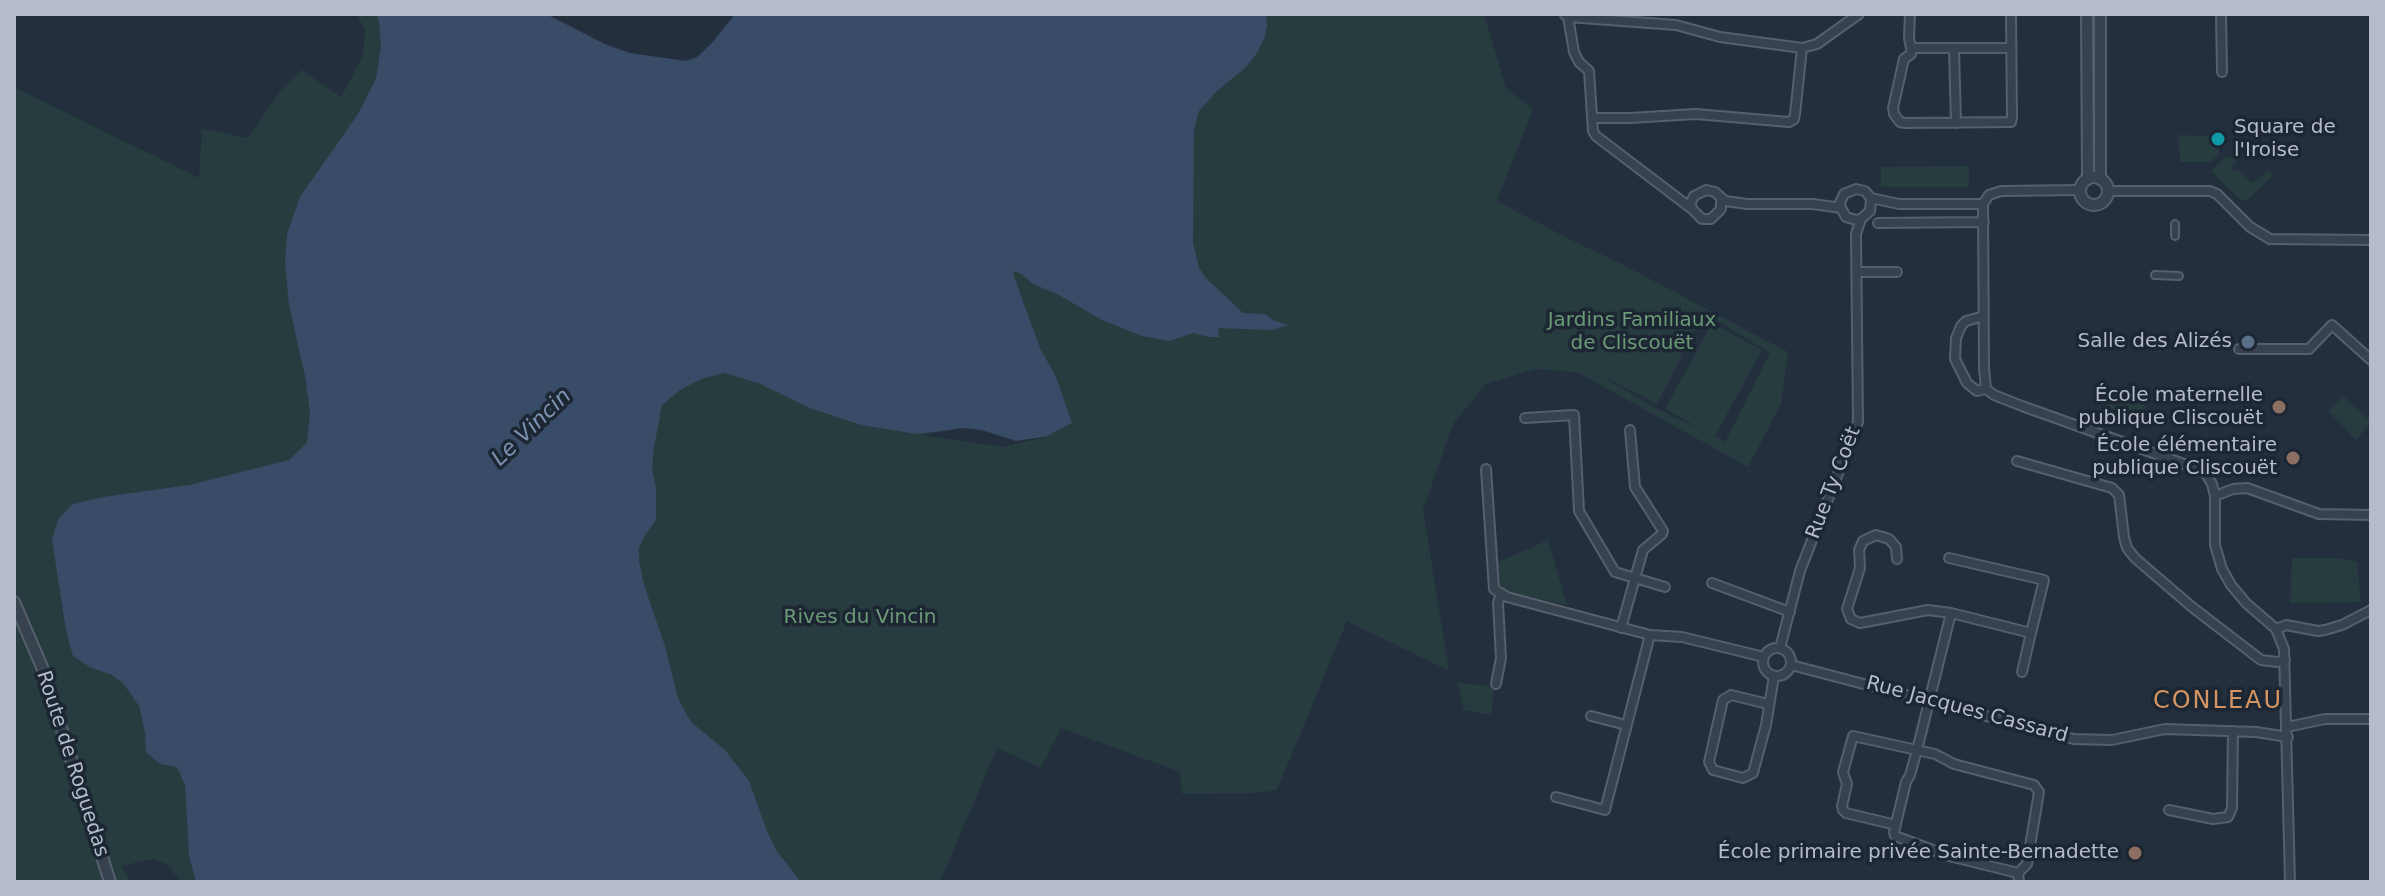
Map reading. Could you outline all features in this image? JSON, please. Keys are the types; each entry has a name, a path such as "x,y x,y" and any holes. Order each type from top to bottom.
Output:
{"street":[{"path":"1747,204 1719,213 1711,219 1702,219 1596,136 1593,131 1589,71 1574,52 1566,16 1676,25 1720,37 1802,48 1817,44 1859,14"},
{"path":"1910,14 1911,54 1904,59 1893,108 1900,122 1905,123 2011,122 2011,14"},
{"path":"2086,14 2100,14 2094,179 2086,14"},
{"path":"2221,14 2222,72"},
{"path":"1593,118 1696,114 1789,122 1795,114 1802,48"},
{"path":"1911,48 2011,48"},
{"path":"1954,49 1956,123"},
{"path":"2094,179 2105,184 2107,191 2102,203 2093,205 2082,199 2080,190 2082,183 2094,179"},
{"path":"1841,208 1847,191 1856,189 1865,191 1871,198 1899,204 1983,204"},
{"path":"1670,193 1686,198 1706,190 1715,192 1721,199 1747,204 1813,204 1841,208 1851,219 1861,219 1870,211 1899,204"},
{"path":"1986,389 1983,204 1989,195 2001,191 2080,190"},
{"path":"2107,191 2210,191 2217,194 2250,227 2270,239 2371,240"},
{"path":"1692,209 1694,196"},
{"path":"1813,204 1842,198"},
{"path":"1870,211 1871,198"},
{"path":"1719,213 1721,199"},
{"name":"Rue Ty Coët","path":"1780,648 1800,571 1858,422 1856,234 1861,219"},
{"path":"1878,223 1984,222"},
{"path":"2175,224 2175,236"},
{"path":"1858,272 1897,272"},
{"path":"2155,275 2179,276"},
{"path":"1984,316 1966,321 1956,338 1955,355 1960,372 1977,391 1986,389 2022,406 2202,471 2212,484 2215,496 2215,545 2222,569 2246,603 2276,629 2283,644 2290,882"},
{"path":"2239,349 2309,349 2332,325 2371,360"},
{"path":"1525,418 1574,415 1579,511 1615,572 1665,587"},
{"path":"1621,628 1643,550 1663,531 1635,487 1630,430"},
{"path":"2017,461 2112,488 2119,495 2127,548 2135,558 2261,660 2285,660"},
{"path":"1486,469 1494,589 1507,597 1621,628 1650,635 1682,637 1764,657"},
{"path":"2215,496 2233,489 2247,488 2319,514 2371,515"},
{"path":"1897,559 1896,547 1889,539 1876,535 1863,541 1859,550 1860,568 1847,609 1851,619 1860,623 1928,610 2031,633"},
{"path":"1949,558 2044,580 2022,672"},
{"path":"1712,583 1790,612"},
{"path":"1496,684 1501,658 1498,603 1501,593"},
{"name":"Route de Roguedas","path":"14,602 42,667 110,882"},
{"path":"2276,629 2286,625 2325,630 2371,610"},
{"path":"1896,825 1843,810 1847,784 1843,772 1851,739 1857,736 1917,750 1935,754 1954,764 2034,785 2038,789 2027,864 2019,878 1895,836 1906,782 1917,750 1951,613"},
{"path":"1556,797 1605,810 1650,635"},
{"path":"1780,648 1789,654 1791,665 1787,672 1774,676 1765,669 1764,657 1770,649 1780,648"},
{"name":"Rue Jacques Cassard","path":"1791,665 2074,739 2112,740 2165,729 2287,732 2325,719 2371,719"},
{"path":"1768,704 1731,695 1723,700 1709,762 1713,770 1743,778 1753,773 1768,704 1774,676"},
{"path":"1591,716 1626,725"},
{"path":"2169,810 2213,819 2228,817 2232,808 2233,731"}],"green space":[{"path":"357,14 389,14 499,882 182,882 166,864 152,859 121,866 131,882 14,882 14,87 199,178 202,129 248,138 281,90 302,70 341,97 362,58 365,31"},
{"name":"Rives du Vincin","path":"1221,14 1484,14 1506,88 1533,109 1497,201 1788,352 1781,404 1748,467 1577,372 1535,369 1486,384 1453,424 1423,510 1449,671 1347,621 1277,790 1182,794 1180,772 1061,728 1041,768 997,748 940,882 649,882 520,638 637,417","holes":["1704,312 1770,353 1725,442 1715,436 1762,350 1712,323 1665,409 1704,431 1655,408 1598,374 1657,404","964,428 982,430 1016,441 1045,437 1004,447 920,435"]},
{"path":"2214,132 2218,133 2219,155 2210,162 2180,162 2178,135 2211,136"},
{"path":"2226,157 2240,158 2230,168 2235,172 2239,170 2252,183 2269,171 2273,175 2247,200 2241,200 2211,171"},
{"path":"1969,166 1969,187 1881,187 1881,167"},
{"path":"2103,389 2145,389 2145,410 2103,410"},
{"path":"2343,396 2371,422 2356,440 2328,411"},
{"path":"1548,540 1567,605 1502,591 1496,563"},
{"path":"2292,558 2338,558 2357,562 2361,602 2290,603"},
{"path":"1457,682 1494,687 1491,715 1464,710"}],"water":[{"name":"Le Vincin","path":"376,14 546,14 607,45 630,53 686,61 697,57 712,43 735,14 1266,14 1264,39 1257,53 1199,111 1194,129 1193,243 1199,268 1206,278 1243,313 1264,314 1289,325 1272,330 1218,328 1219,337 1193,333 1170,341 1142,336 1102,320 1014,271 1040,348 1056,377 1072,423 1047,436 1016,441 982,430 964,428 917,434 861,425 810,408 758,383 724,373 701,379 680,390 662,405 652,468 656,488 656,520 639,548 644,585 665,646 678,698 691,722 725,750 749,781 776,850 801,882 196,882 189,856 185,785 177,767 160,764 146,752 139,706 123,683 73,656 52,540 58,519 73,504 189,485 289,460 307,443 310,412 289,305 285,263 287,234 300,197 358,114 376,79 381,46"}],"place":[{"name":"Square de l'Iroise","path":"2218,139"},
{"name":"Salle des Alizés","path":"2248,342"},
{"name":"École maternelle publique Cliscouët","path":"2279,407"},
{"name":"École élémentaire publique Cliscouët","path":"2293,458"},
{"name":"École primaire privée Sainte-Bernadette","path":"2135,853"}],"district":[{"name":"CONLEAU","path":"2218,702"}],"park label":[{"name":"Jardins Familiaux de Cliscouët","path":"1632,332"}]}
